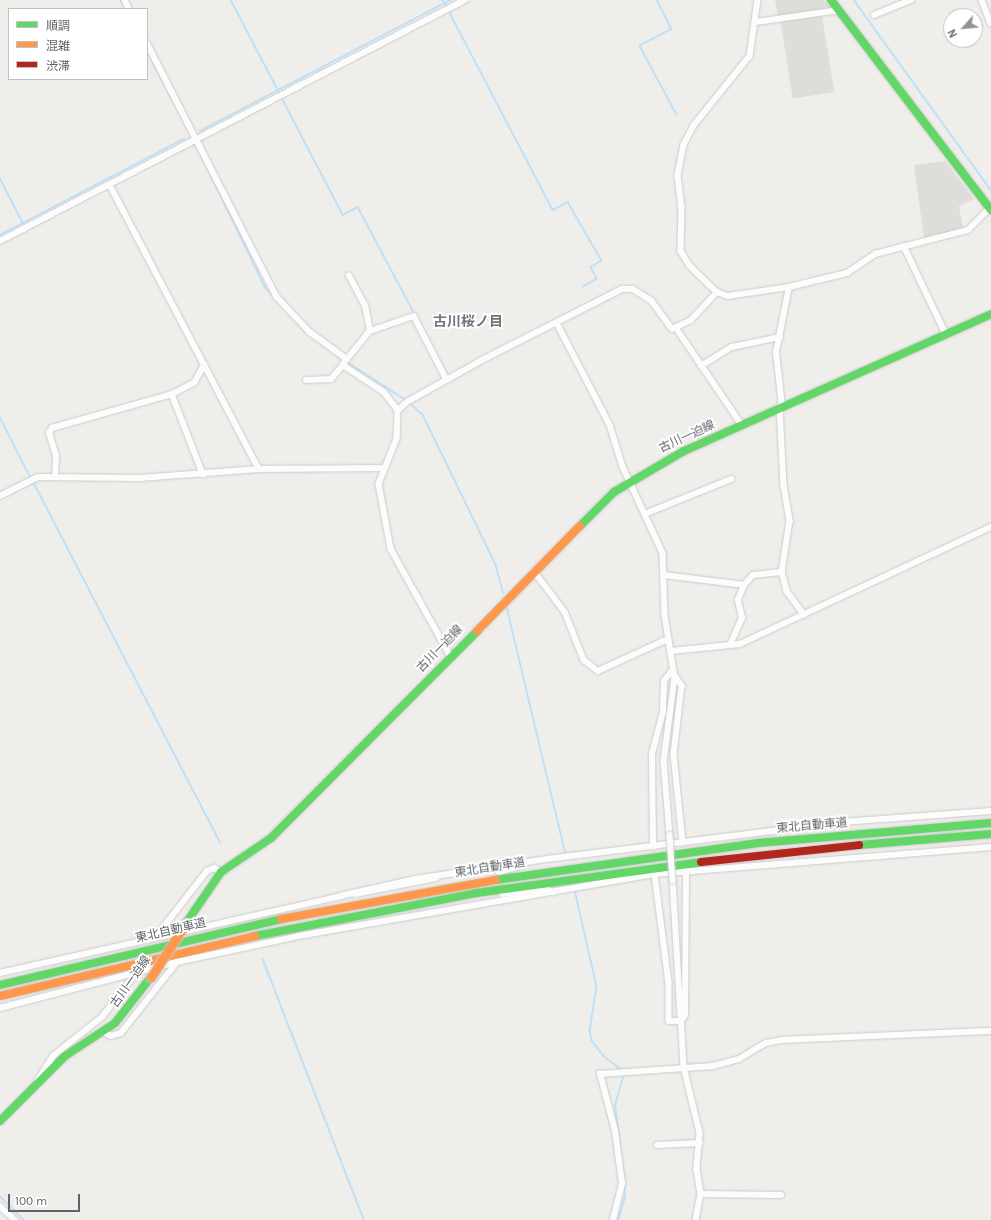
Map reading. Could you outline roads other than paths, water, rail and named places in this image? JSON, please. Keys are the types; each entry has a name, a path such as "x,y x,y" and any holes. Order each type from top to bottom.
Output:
{"main road":[{"path":"831,0 990,209"},
{"name":"古川一迫線","path":"0,1121 65,1056 104,1032 125,1013 186,923 202,895 221,872 282,828 584,518 630,480 781,407 945,332 990,315"},
{"name":"東北自動車道","path":"0,985 312,912 558,869 758,843 991,823"},
{"name":"東北自動車道","path":"0,996 191,948 476,893 760,854 991,834"}],"street":[{"path":"0,241 465,0"},
{"path":"758,0 756,22 747,62 694,126 684,145 678,176 682,207 681,251 690,266 717,292 728,296 789,287 846,272 870,256 968,230 990,209"},
{"path":"874,15 911,0"},
{"path":"982,0 991,23"},
{"path":"756,22 839,10"},
{"path":"148,45 277,297 310,332 345,362 384,392 398,410 397,439 384,468 379,484 391,549 450,655"},
{"path":"110,185 259,470"},
{"path":"904,246 945,332"},
{"path":"349,276 365,306 370,331"},
{"path":"789,287 776,352 781,407 784,486 790,521 782,572 787,591 804,614"},
{"path":"398,410 409,400 626,288 652,301 672,329 677,329 742,425"},
{"path":"677,329 717,292"},
{"path":"306,380 331,379 370,331 414,316 447,380"},
{"path":"557,323 610,424 630,480 647,513 663,553 668,639 671,651 675,695 664,761 684,1067 696,1109 700,1143 697,1169 701,1194 696,1220"},
{"path":"701,366 732,348 780,337"},
{"path":"55,477 56,456 49,433 52,428 172,394 194,383 204,365"},
{"path":"172,394 203,474"},
{"path":"0,496 32,478 140,478 259,470 384,468"},
{"path":"647,513 731,479"},
{"path":"671,651 740,644 991,527"},
{"path":"534,571 565,612 584,660 598,671 668,639"},
{"path":"730,645 742,618 738,600 744,585 753,575 782,572"},
{"path":"664,575 744,585"},
{"path":"672,671 682,686 674,754 683,843"},
{"path":"653,847 652,754 663,712 664,681 672,671"},
{"path":"0,973 451,872 547,859 842,825 991,811"},
{"path":"0,1008 177,962 352,926 655,874 844,853 991,847"},
{"path":"499,872 547,859"},
{"path":"155,938 207,871 214,868 221,872"},
{"path":"681,1021 685,1015 686,870"},
{"path":"340,896 389,890 451,872"},
{"path":"655,874 669,983 669,1021 681,1021"},
{"path":"502,894 546,889 554,892"},
{"path":"352,926 395,914 432,909 440,911"},
{"path":"104,1032 111,1036 121,1033 177,962"},
{"path":"37,1083 53,1056 102,1017 138,972"},
{"path":"613,1220 622,1182 615,1131 600,1074 724,1064 766,1042 782,1040 991,1031"},
{"path":"657,1145 700,1143"},
{"path":"701,1194 781,1195"},
{"path":"0,1206 15,1220"}],"waterway":[{"path":"121,0 125,8"},
{"path":"231,0 279,92"},
{"path":"443,0 446,5"},
{"path":"200,131 451,0"},
{"path":"657,0 672,29 640,46 677,115"},
{"path":"854,0 991,190"},
{"path":"450,13 553,210 568,202 602,261 591,267 597,279 583,287"},
{"path":"148,52 175,104"},
{"path":"283,100 343,215 358,207 415,314"},
{"path":"0,235 184,139"},
{"path":"196,144 265,287 307,333"},
{"path":"0,178 23,223"},
{"path":"312,336 344,360"},
{"path":"347,362 406,400"},
{"path":"409,402 423,415 496,565 503,592"},
{"path":"0,417 31,478"},
{"path":"33,481 221,843"},
{"path":"507,607 566,854"},
{"path":"575,890 597,987 590,1031 592,1041 604,1056 622,1070"},
{"path":"263,959 364,1220"},
{"path":"621,1154 615,1105 624,1074"},
{"path":"618,1220 625,1197 623,1167"},
{"path":"0,1196 24,1220"}],"district":[{"name":"古川桜ノ目","path":"468,322"}]}
